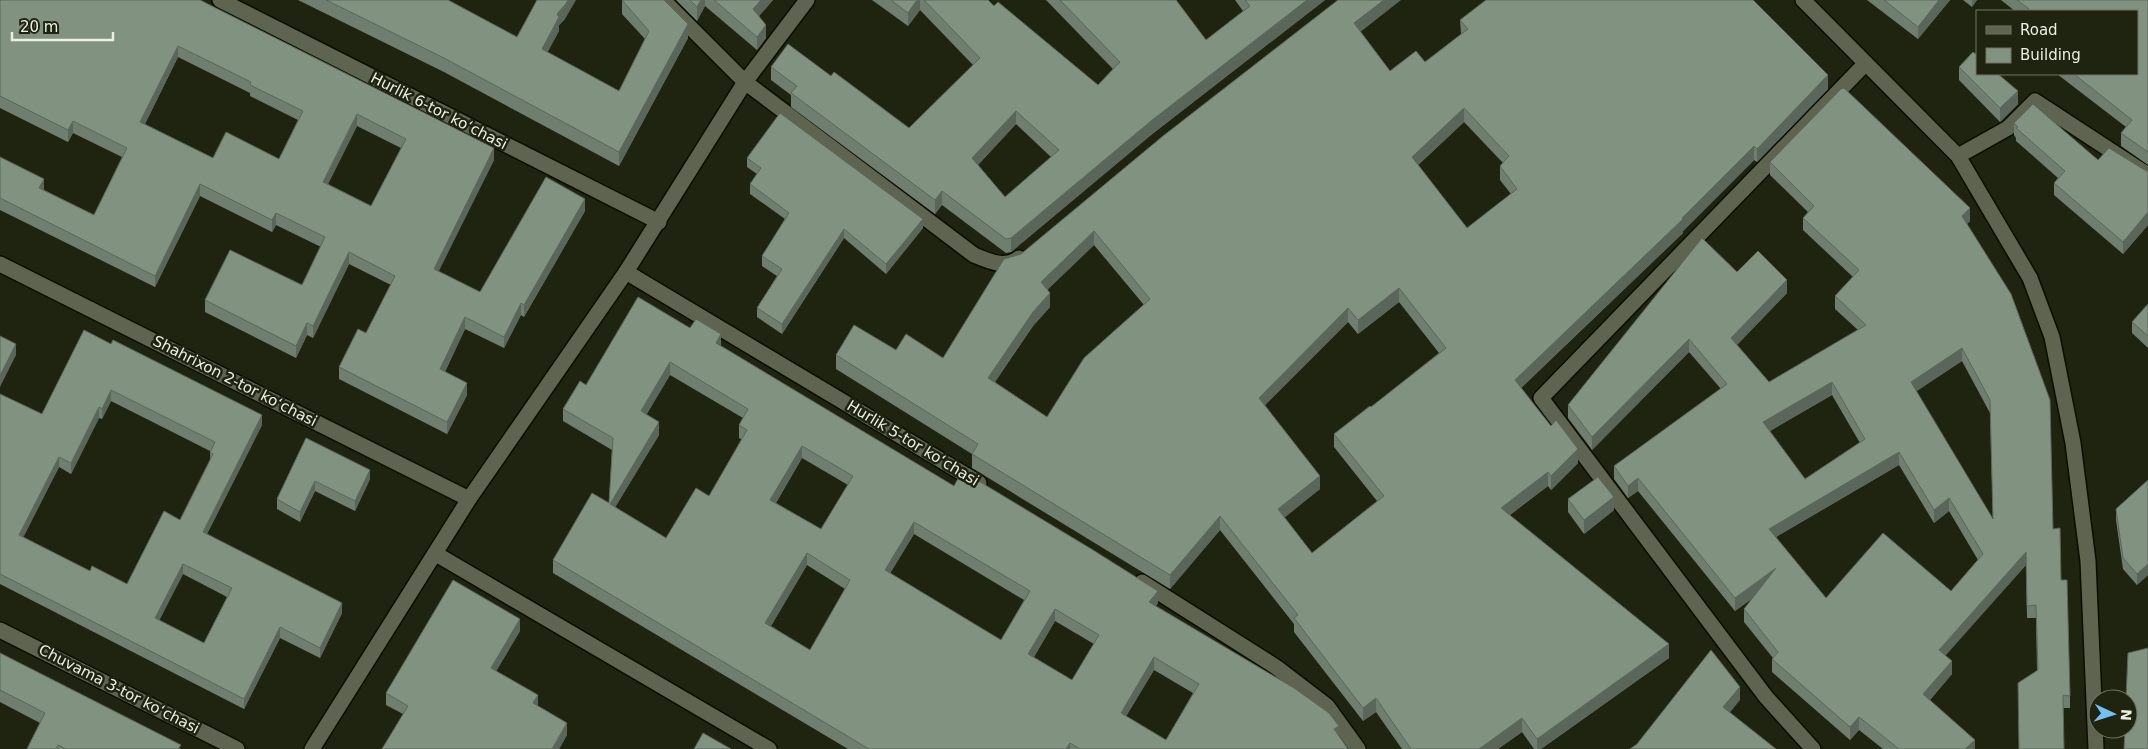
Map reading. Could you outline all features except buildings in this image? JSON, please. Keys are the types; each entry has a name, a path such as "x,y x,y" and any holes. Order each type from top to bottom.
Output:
{"street":[{"name":"Hurlik 6-tor koʻchasi","path":"220,0 659,222"},
{"path":"663,0 745,82 974,255 996,264 1014,261 1030,249"},
{"path":"312,749 469,499 626,272 745,82 807,0"},
{"path":"1803,0 1958,156 2030,278 2052,336 2073,443 2088,561 2096,749"},
{"path":"1813,749 1766,698 1541,398 1865,64"},
{"path":"1958,156 2008,128 2035,101 2148,175"},
{"name":"Shahrixon 2-tor koʻchasi","path":"0,264 469,499"},
{"name":"Hurlik 5-tor koʻchasi","path":"626,272 995,492"},
{"path":"436,554 769,749"},
{"path":"1130,574 1276,667 1327,706 1358,749"},
{"name":"Chuvama 3-tor koʻchasi","path":"0,630 237,749"}]}
